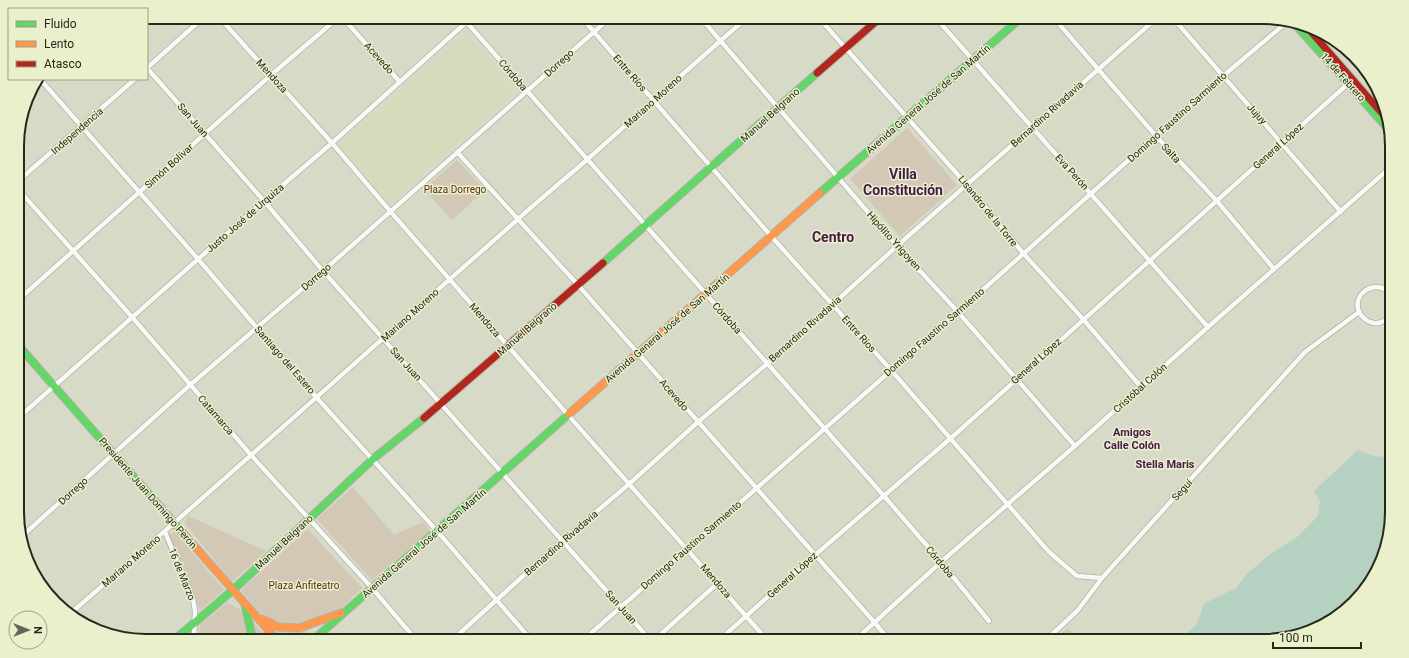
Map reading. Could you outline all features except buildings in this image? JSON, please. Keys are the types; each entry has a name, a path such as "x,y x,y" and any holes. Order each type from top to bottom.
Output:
{"main road":[{"name":"Manuel Belgrano","path":"181,634 232,590 374,459 442,404 873,24"},
{"name":"Avenida General José de San Martín","path":"320,634 907,116 1014,24"},
{"name":"14 de Febrero","path":"1301,30 1380,112"},
{"name":"14 de Febrero","path":"1312,34 1382,121"},
{"name":"Presidente Juan Domingo Perón","path":"24,352 113,455 272,634"},
{"path":"244,603 252,634"},
{"path":"257,617 278,627 299,628 346,611"}],"street":[{"path":"148,67 196,24"},
{"name":"Mendoza","path":"225,24 332,143 568,415 762,634"},
{"name":"Simón Bolívar","path":"24,295 271,75 333,24"},
{"name":"Acevedo","path":"347,24 400,81"},
{"name":"Justo José de Urquiza","path":"24,413 332,143 465,24"},
{"name":"Córdoba","path":"469,24 884,496 989,621"},
{"name":"Entre Ríos","path":"587,24 771,236 833,304 1009,504 1049,552 1077,576 1102,578"},
{"name":"Dorrego","path":"26,532 190,385 323,271 603,24"},
{"name":"Hipólito Yrigoyen","path":"706,24 897,246 958,312 1075,446"},
{"name":"Mariano Moreno","path":"74,610 165,532 251,454 317,398 518,219 588,160 740,24"},
{"name":"Lisandro de la Torre","path":"825,24 907,116 967,185 1023,253 1083,319 1141,387"},
{"name":"Eva Perón","path":"941,24 1208,327"},
{"name":"Salta","path":"1059,24 1156,136 1217,201 1274,269"},
{"name":"Bernardino Rivadavia","path":"459,634 562,541 768,363 897,246 1150,24"},
{"name":"Jujuy","path":"1178,24 1341,212"},
{"name":"Domingo Faustino Sarmiento","path":"590,634 958,312 1223,76 1282,25"},
{"name":"San Juan","path":"148,69 264,201 323,271 646,634"},
{"name":"Independencia","path":"24,176 134,80"},
{"name":"General López","path":"726,634 951,438 1350,81"},
{"name":"Santiago del Estero","path":"43,82 140,192 317,398 374,459 526,634"},
{"name":"Acevedo","path":"457,152 578,285 884,634"},
{"name":"Cristóbal Colón","path":"862,634 941,562 1009,504 1385,172"},
{"name":"Catamarca","path":"24,196 411,634"},
{"path":"1384,289 1373,287 1363,292 1358,302 1359,312 1367,321 1373,323 1385,320"},
{"name":"Seguí","path":"1053,634 1078,610 1102,578 1305,352 1359,312"},
{"name":"16 de Marzo","path":"165,532 193,599 196,611 194,634"},
{"path":"660,634 718,583"}],"shaded area":[{"path":"466,34 515,92 389,202 340,145"},
{"path":"1347,58 1360,72 1363,77"},
{"path":"1358,450 1370,455 1383,457 1385,455 1385,520 1381,544 1369,573 1360,586 1337,609 1302,628 1287,632 1271,634 1185,634 1196,625 1205,603 1236,588 1247,574 1269,555 1296,538 1318,516 1320,501 1314,491"}],"green space":[{"path":"907,128 957,185 900,236 850,179"},
{"name":"Plaza Dorrego","path":"457,160 485,190 452,220 424,189"},
{"path":"353,487 394,535 423,522 430,531 372,580 317,519"},
{"path":"188,516 266,551 232,582 185,523"},
{"name":"Plaza Anfiteatro","path":"308,529 362,588 333,616 317,622 278,627 258,611 241,590"},
{"path":"175,532 224,590 200,610 168,534"},
{"path":"227,603 240,609 248,634 199,634 200,625"},
{"path":"252,620 264,634 254,634"},
{"path":"273,627 300,630 312,627 304,634 279,634"},
{"path":"1068,628 1073,634 1061,634"}],"traffic: fast":[{"path":"820,193 1014,24"},
{"path":"1300,30 1383,123"},
{"path":"603,263 817,73"},
{"path":"24,352 182,532"},
{"path":"320,634 569,414"},
{"path":"181,634 233,590 373,459 424,418"},
{"path":"245,605 251,634"}],"traffic: slow":[{"path":"569,414 820,193"},
{"path":"182,532 272,634"},
{"path":"262,619 278,627 299,628 341,613"}],"traffic: jam":[{"path":"817,73 873,24"},
{"path":"1313,35 1380,111"},
{"path":"424,418 603,263"}],"district":[{"name":"Villa Constitución","path":"903,182"},
{"name":"Centro","path":"833,237"},
{"name":"Amigos Calle Colón","path":"1132,438"},
{"name":"Stella Maris","path":"1165,464"}]}
